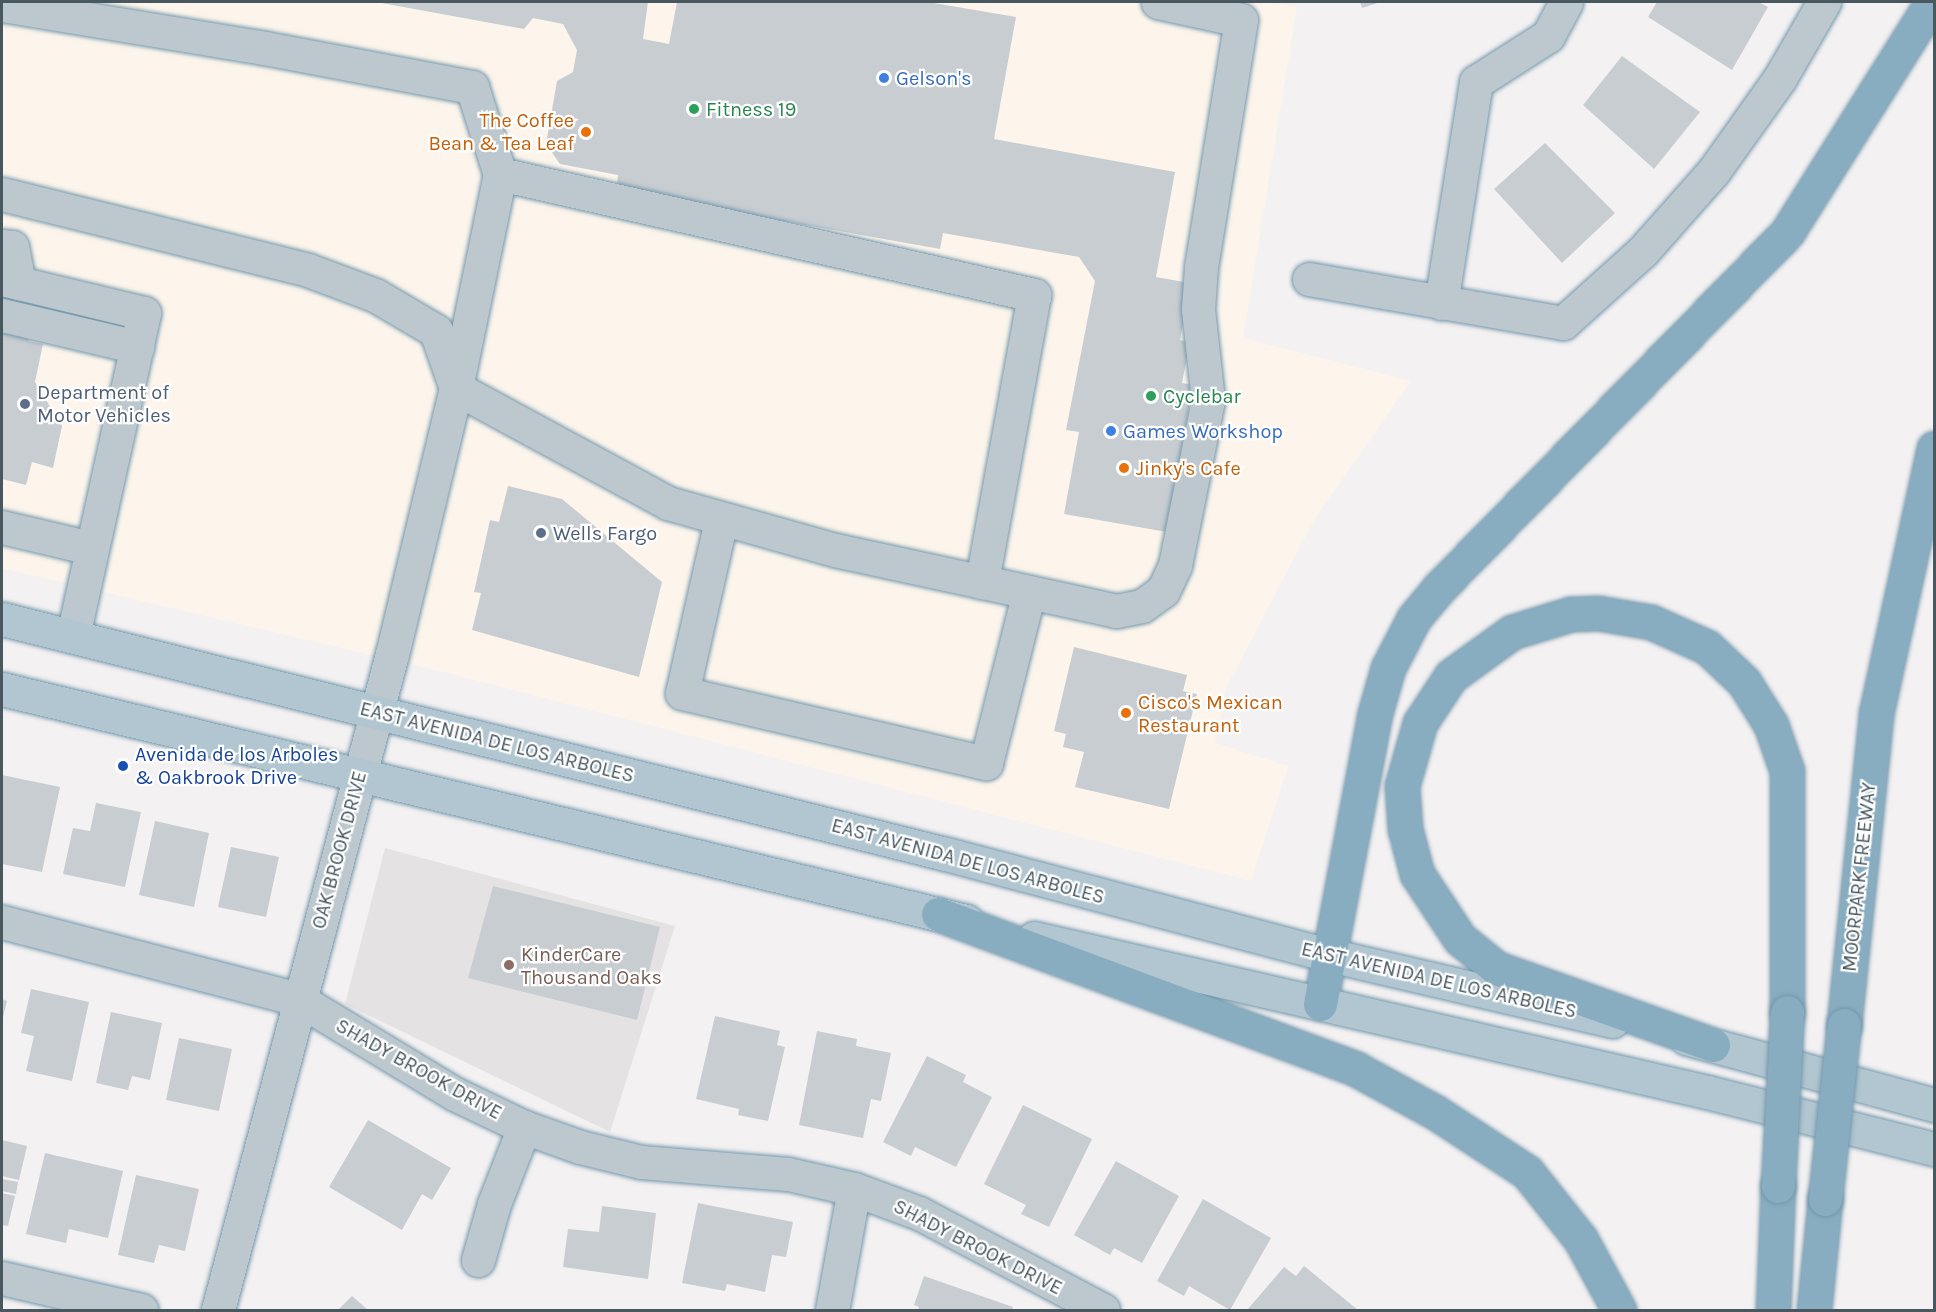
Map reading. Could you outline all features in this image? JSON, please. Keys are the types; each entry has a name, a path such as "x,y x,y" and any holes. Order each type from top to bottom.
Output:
{"highway":[{"path":"1320,1004 1374,717 1388,668 1414,618 1439,588 1788,231 1932,2"},
{"name":"MOORPARK FREEWAY","path":"1814,1311 1876,714 1935,448"},
{"path":"1713,1045 1496,968 1460,939 1418,874 1405,829 1402,786 1420,723 1451,676 1512,632 1571,614 1598,613 1634,619 1694,639 1720,656 1744,682 1771,725 1787,771 1787,1012 1773,1311"},
{"path":"938,914 1356,1070 1435,1112 1527,1172 1581,1240 1619,1311"}],"main road":[{"name":"EAST AVENIDA DE LOS ARBOLES","path":"2,619 378,712 1329,955 1713,1045 1935,1105"},
{"path":"2,689 359,777 1320,1004 1707,1092 1935,1149"}],"street":[{"path":"2,194 308,270 375,295 436,331 456,388 669,503 721,520 982,582 1116,611 1125,610 1142,606 1162,591 1175,565 1208,400 1198,309 1201,267 1241,20 1158,2"},
{"path":"1441,303 1476,82 1548,36 1566,2"},
{"path":"1309,279 1549,323 1563,323 1576,316 1643,251 1713,172 1780,78 1824,2"},
{"path":"2,5 265,48 471,87 500,174 1034,295 982,582"},
{"name":"OAK BROOK DRIVE","path":"218,1311 298,999 378,712 456,388 500,174"},
{"path":"2,246 12,247 10,281 144,313 72,636"},
{"path":"2,315 137,347"},
{"path":"721,520 682,693 986,763 1029,592"},
{"path":"2,527 91,548"},
{"name":"SHADY BROOK DRIVE","path":"2,922 298,999 455,1094 524,1127 580,1147 641,1162 788,1174 854,1189 919,1213 1103,1311"},
{"path":"478,1260 494,1204 524,1127"},
{"path":"832,1311 854,1189"},
{"path":"2,1278 141,1311"}],"shaded area":[{"path":"2,2 1268,2 1297,7 1243,338 1411,381 1314,520 1226,688 1215,743 1288,766 1251,881 444,672 2,568"},
{"name":"KinderCare Thousand Oaks","path":"385,848 675,926 610,1132 345,1004"}],"building":[{"path":"376,2 648,2 643,39 669,44 677,2 928,2 1016,17 994,139 1175,172 1156,277 1190,283 1180,340 1190,342 1182,383 1193,385 1167,532 1064,514 1079,432 1066,430 1095,281 1079,257 943,233 940,249 616,191 618,175 560,164 546,144 557,81 573,72 577,50 563,24 533,18 524,29"},
{"path":"1360,2 1381,2 1362,8"},
{"path":"1657,2 1758,2 1768,7 1732,70 1648,17"},
{"path":"1622,56 1700,112 1654,169 1583,105"},
{"path":"1545,143 1615,213 1562,263 1494,189"},
{"name":"Department of Motor Vehicles","path":"2,294 29,341 43,344 35,382 62,426 53,468 32,462 26,485 2,479"},
{"path":"508,486 562,499 662,582 639,677 472,630 481,593 474,592 490,520 499,522"},
{"name":"Cisco's Mexican Restaurant","path":"1074,647 1187,675 1183,691 1197,694 1169,809 1075,787 1084,752 1063,747 1066,734 1054,731"},
{"path":"2,775 60,787 42,872 2,864"},
{"path":"96,803 141,812 125,887 63,874 73,828 90,831"},
{"path":"155,821 209,833 194,907 139,895"},
{"path":"231,847 279,857 266,917 218,907"},
{"path":"493,886 660,927 637,1020 468,978"},
{"path":"31,989 89,1002 72,1081 26,1071 34,1036 21,1033"},
{"path":"2,999 7,1001 2,1021"},
{"path":"111,1012 162,1023 150,1080 132,1076 128,1090 96,1083"},
{"path":"715,1016 780,1031 777,1045 785,1047 768,1121 738,1115 739,1109 696,1099"},
{"path":"817,1031 857,1039 856,1046 891,1053 881,1101 871,1099 863,1138 799,1125"},
{"path":"179,1038 232,1049 219,1111 166,1100"},
{"path":"927,1056 966,1075 963,1082 992,1097 956,1167 915,1147 911,1156 883,1142"},
{"path":"1023,1105 1092,1139 1049,1227 1021,1214 1026,1205 984,1184"},
{"path":"368,1120 451,1168 432,1200 422,1194 402,1230 329,1187"},
{"path":"2,1140 27,1146 19,1180 2,1176"},
{"path":"45,1153 123,1171 108,1238 69,1229 66,1243 26,1234"},
{"path":"1116,1161 1179,1196 1142,1263 1114,1248 1110,1255 1074,1235"},
{"path":"136,1175 199,1189 185,1251 159,1245 154,1263 118,1255"},
{"path":"2,1179 18,1182 16,1194 2,1191"},
{"path":"2,1193 15,1196 8,1226 2,1225"},
{"path":"1203,1199 1271,1238 1230,1310 1189,1286 1184,1296 1157,1281"},
{"path":"698,1203 793,1222 786,1257 772,1255 765,1292 727,1284 725,1291 682,1283"},
{"path":"602,1206 656,1213 648,1279 563,1267 568,1229 599,1232"},
{"path":"1304,1266 1358,1310 1247,1310 1284,1267 1296,1276"},
{"path":"924,1276 1013,1307 1012,1310 918,1310 919,1307 914,1305"},
{"path":"352,1296 368,1310 338,1310"}],"place":[{"name":"Gelson's","path":"884,78"},
{"name":"Fitness 19","path":"694,109"},
{"name":"The Coffee Bean & Tea Leaf","path":"586,132"},
{"name":"Cyclebar","path":"1151,396"},
{"name":"Department of Motor Vehicles","path":"25,404"},
{"name":"Games Workshop","path":"1111,431"},
{"name":"Jinky's Cafe","path":"1124,468"},
{"name":"Wells Fargo","path":"541,533"},
{"name":"Cisco's Mexican Restaurant","path":"1126,713"},
{"name":"Avenida de los Arboles & Oakbrook Drive","path":"123,766"},
{"name":"KinderCare Thousand Oaks","path":"509,965"}]}
